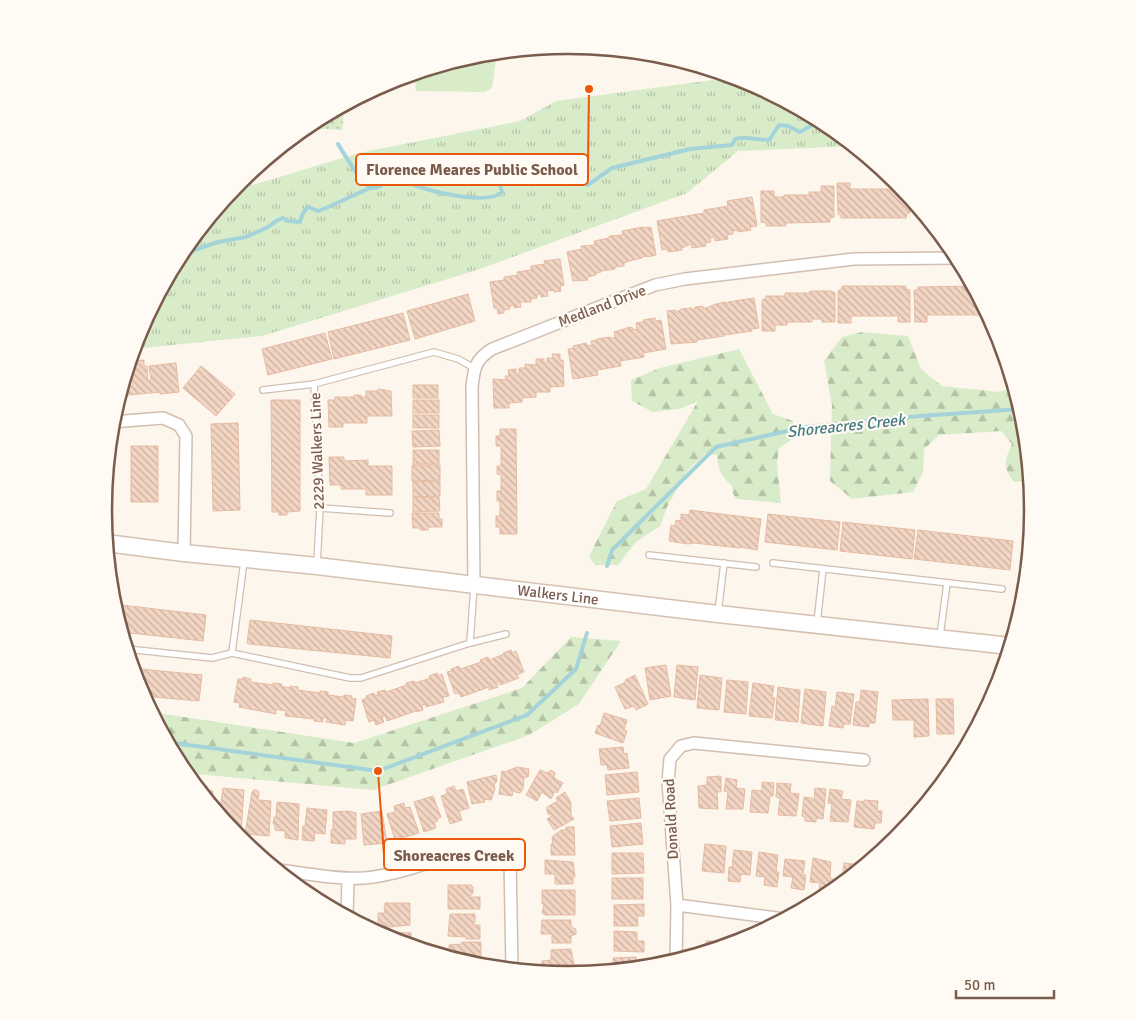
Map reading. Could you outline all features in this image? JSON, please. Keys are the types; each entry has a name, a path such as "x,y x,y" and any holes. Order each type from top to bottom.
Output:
{"main road":[{"name":"Walkers Line","path":"113,544 1004,645"}],"street":[{"name":"Medland Drive","path":"474,368 481,356 492,349 655,285 685,279 854,259 948,258"},
{"path":"474,368 472,387 474,584"},
{"path":"121,421 162,418 179,425 186,436 184,553"},
{"name":"Donald Road","path":"676,953 677,905 668,782 670,760 681,746 694,743 864,760"},
{"path":"289,871 348,878 368,878 399,871 481,845 494,845 510,859 512,962"},
{"path":"347,909 348,878"},
{"path":"677,905 773,918"}],"lane":[{"name":"2229 Walkers Line","path":"317,566 320,508 314,384 434,352 458,359 474,368"},
{"path":"263,390 314,384"},
{"path":"320,508 390,513"},
{"path":"649,555 756,567"},
{"path":"232,653 245,559"},
{"path":"718,614 724,563"},
{"path":"773,563 1002,589"},
{"path":"817,625 823,569"},
{"path":"940,638 947,583"},
{"path":"470,643 474,584"},
{"path":"134,651 212,658 232,653 361,678 470,643 506,634"}],"green space":[{"path":"496,60 492,88 485,92 416,91 415,80 450,69"},
{"path":"718,79 770,101 796,115 844,146 738,151 687,193 477,270 262,336 141,348 159,308 189,257 206,232 252,181 252,185 359,153 520,121 556,101"},
{"path":"344,113 342,130 318,129"},
{"path":"862,332 908,336 921,369 942,386 999,392 1008,389 1020,450 1023,481 1014,482 1010,477 1006,463 1012,444 1001,431 939,435 924,449 923,472 913,492 852,499 830,481 832,405 824,361 842,337"},
{"path":"739,349 773,414 793,421 793,438 779,448 777,463 781,503 737,499 733,494 732,486 721,472 717,455 705,454 688,470 667,507 660,526 636,542 618,565 595,565 589,556 617,501 646,489 698,401 680,409 653,412 632,401 631,380 660,368"},
{"path":"571,637 621,641 579,704 529,735 373,790 197,774 160,713 354,743 522,688"}],"building":[{"path":"837,183 850,183 850,189 893,189 910,208 910,213 907,213 906,218 841,218 838,214"},
{"path":"821,186 834,186 834,217 830,218 830,222 786,223 786,226 766,226 766,223 761,222 761,191 774,191 774,197 809,195 809,192 821,192"},
{"path":"752,197 757,226 750,227 751,230 733,231 733,234 727,235 728,239 715,241 714,237 710,238 711,242 705,243 706,246 692,248 691,244 682,248 682,250 668,252 668,249 662,250 657,221 704,213 704,210 728,206 727,201"},
{"path":"651,227 656,255 629,261 624,263 624,266 615,267 615,269 601,271 596,273 596,275 587,277 588,280 573,281 567,252 582,249 581,246 595,245 594,241 609,238 609,236 623,235 622,231"},
{"path":"560,259 564,285 560,286 561,291 547,291 548,296 541,297 541,294 537,295 537,298 531,299 531,302 520,302 521,307 514,308 514,305 510,306 510,309 504,310 504,313 498,314 497,308 494,308 490,282 518,275 517,272 531,270 531,266 545,264 544,261"},
{"path":"842,286 906,286 906,289 910,290 910,322 898,322 898,316 851,316 851,323 838,323 838,291 842,289"},
{"path":"965,286 980,315 927,315 927,322 915,322 914,291 918,287"},
{"path":"810,291 831,291 835,293 835,322 822,322 822,319 812,319 812,322 787,322 787,325 775,325 775,331 762,331 762,300 766,296 785,296 785,293 810,293"},
{"path":"468,294 475,321 415,339 407,311"},
{"path":"754,298 759,328 751,329 752,331 697,340 697,342 671,344 667,311 676,310 676,313 681,309 692,308 692,310 695,307 703,306 703,308 706,308 716,304 726,302 728,304 728,302"},
{"path":"403,313 410,340 334,359 328,332"},
{"path":"655,318 656,321 661,320 666,349 643,353 644,357 620,361 621,366 597,370 598,375 573,379 568,349 586,343 592,346 591,341 597,339 615,338 614,332 630,327 633,330 637,329 636,323"},
{"path":"325,333 332,359 268,375 262,349"},
{"path":"552,354 560,354 560,360 563,360 564,386 550,387 550,392 536,392 536,397 522,398 522,402 509,403 509,408 494,408 493,379 506,380 505,376 509,376 508,370 516,369 516,374 519,374 519,368 525,368 525,364 536,365 536,359 544,359 544,363 547,363 547,358 553,358"},
{"path":"144,360 144,366 147,366 148,381 151,380 149,366 176,363 179,392 126,395 137,361"},
{"path":"201,366 235,394 216,416 183,388"},
{"path":"413,385 438,385 438,398 413,398"},
{"path":"378,389 391,391 392,416 367,416 367,423 343,423 343,427 329,427 328,400 335,400 335,397 354,397 354,395 366,397 366,391 378,391"},
{"path":"271,400 300,400 300,511 287,512 287,515 279,515 279,512 272,512"},
{"path":"413,400 439,400 439,413 413,413"},
{"path":"413,415 439,415 439,428 413,428"},
{"path":"238,423 240,510 213,511 211,424"},
{"path":"500,429 516,429 517,534 500,534 500,527 496,527 496,516 500,516 500,501 497,501 497,491 501,491 501,475 497,474 497,466 501,466 501,446 496,446 496,436 500,436"},
{"path":"439,430 440,446 413,447 412,431"},
{"path":"131,446 158,446 158,502 131,502"},
{"path":"413,450 439,450 439,464 413,464"},
{"path":"329,457 344,457 344,461 368,460 368,466 392,466 392,495 366,495 366,489 341,489 341,485 330,485"},
{"path":"412,465 440,465 440,480 412,481"},
{"path":"440,481 440,496 413,497 413,482"},
{"path":"413,497 439,497 440,511 413,512"},
{"path":"690,510 761,519 757,550 669,541 671,525 675,526 676,520 681,521 681,514 689,515"},
{"path":"412,513 439,513 439,519 442,519 442,527 428,527 428,530 413,528"},
{"path":"768,514 840,522 837,550 765,542"},
{"path":"843,522 915,530 912,559 840,551"},
{"path":"918,530 1013,541 1010,570 914,559"},
{"path":"122,605 206,615 203,641 128,633"},
{"path":"250,620 392,636 390,658 249,644 247,643"},
{"path":"511,650 512,653 516,651 524,672 517,675 519,678 500,685 498,681 496,682 498,687 489,690 489,687 461,697 459,693 455,694 447,672 459,666 460,669 481,662 480,660 488,657 489,660"},
{"path":"666,665 671,696 650,700 645,668"},
{"path":"677,665 698,667 695,700 674,697"},
{"path":"141,670 202,675 199,701 152,697"},
{"path":"437,673 438,676 442,674 449,696 443,697 444,702 426,707 425,704 422,705 423,710 387,721 385,716 382,717 384,722 376,725 374,720 369,722 362,700 367,698 366,696 374,693 375,696 378,695 377,692 385,690 386,692 414,681 415,683 430,678 429,676"},
{"path":"635,675 648,704 636,710 634,706 625,709 615,687"},
{"path":"700,675 722,678 719,710 697,708"},
{"path":"243,677 251,679 251,682 273,685 273,683 282,684 281,686 290,688 290,686 298,687 298,690 320,693 320,691 328,692 328,695 352,696 351,698 356,699 353,721 346,720 345,725 326,722 327,718 323,717 323,722 314,721 315,719 285,716 286,711 276,709 276,714 239,707 240,703 234,702 238,679 243,679"},
{"path":"727,680 748,682 746,714 724,712"},
{"path":"753,683 774,686 772,698 775,698 772,718 749,716"},
{"path":"778,687 800,690 798,722 775,720"},
{"path":"805,689 826,692 823,726 801,723"},
{"path":"861,690 878,692 875,723 869,723 869,727 853,725 856,702 860,702"},
{"path":"837,692 854,694 850,724 844,724 843,728 829,726 832,706 835,707"},
{"path":"928,699 929,736 914,737 914,720 893,720 892,700"},
{"path":"936,699 953,699 954,734 937,734"},
{"path":"604,713 627,720 624,730 627,731 623,743 595,733 598,725 600,726"},
{"path":"623,747 624,754 627,753 629,768 608,770 607,765 601,765 599,749"},
{"path":"517,767 529,769 528,777 524,777 523,789 520,793 515,792 513,789 512,796 499,794 502,771 505,772"},
{"path":"540,770 547,773 551,770 555,773 554,778 563,783 557,793 555,791 551,799 542,792 537,801 526,795"},
{"path":"637,772 639,792 607,795 605,775"},
{"path":"496,775 497,781 494,785 495,789 491,800 484,799 485,802 472,804 467,782"},
{"path":"721,776 721,792 717,792 718,809 699,808 698,786 707,785 707,777"},
{"path":"726,778 737,780 736,788 745,789 743,809 726,809 728,792 724,791"},
{"path":"762,782 774,783 773,796 770,796 768,813 750,812 752,790 762,791"},
{"path":"777,783 791,784 790,793 799,794 796,816 778,815 780,798 776,797"},
{"path":"454,786 456,791 463,789 469,808 459,811 462,820 450,824 441,796 447,794 446,789"},
{"path":"223,788 244,790 241,829 225,811 220,806"},
{"path":"815,788 826,789 823,819 816,818 816,822 805,821 805,817 802,816 804,797 814,800"},
{"path":"830,789 843,791 841,799 851,800 848,822 830,821 832,804 828,803"},
{"path":"257,790 259,792 258,800 271,801 269,836 245,833 252,792"},
{"path":"565,792 571,803 571,815 574,819 554,830 547,819 552,816 551,814 549,815 547,807 558,801 556,798"},
{"path":"433,796 441,817 437,819 438,821 434,822 436,828 424,832 414,802"},
{"path":"639,798 641,818 610,821 607,801"},
{"path":"864,800 878,801 877,811 882,811 881,823 875,823 874,829 854,827 857,801 864,802"},
{"path":"277,802 299,804 298,840 285,838 285,831 275,830 275,824 273,824 274,817 276,817"},
{"path":"404,803 405,808 410,807 419,833 395,840 387,814 395,812 394,806"},
{"path":"307,808 327,810 325,834 316,833 315,831 314,841 302,840"},
{"path":"348,811 356,813 356,839 345,839 345,844 331,843 333,812"},
{"path":"382,811 387,843 364,845 361,814"},
{"path":"641,823 643,844 612,847 610,826"},
{"path":"566,827 574,827 575,855 551,855 552,837 561,830 566,830"},
{"path":"705,844 726,846 724,873 702,871"},
{"path":"734,850 752,852 750,875 741,874 740,882 728,881 729,867 732,867"},
{"path":"759,852 778,855 776,872 779,872 777,887 764,885 765,877 756,876"},
{"path":"612,853 643,853 644,873 612,874"},
{"path":"813,858 831,862 830,878 833,879 833,881 819,890 820,883 810,882"},
{"path":"785,859 805,861 803,875 806,875 804,890 791,888 793,877 783,876"},
{"path":"545,860 573,862 575,877 573,877 573,884 555,884 555,874 545,874"},
{"path":"844,863 855,864 846,872 843,874"},
{"path":"612,878 643,878 643,899 612,899"},
{"path":"448,885 471,885 473,893 469,897 480,897 480,909 448,909"},
{"path":"542,890 575,890 575,915 545,915 542,913 544,904 542,904"},
{"path":"385,903 410,903 410,925 384,927 378,925 378,913 385,913"},
{"path":"644,904 644,916 637,916 638,926 614,926 614,905"},
{"path":"450,914 475,914 475,923 473,925 480,925 480,939 448,936"},
{"path":"542,920 571,920 571,927 576,929 576,934 571,936 571,943 552,943 552,934 541,934"},
{"path":"614,931 637,932 637,941 644,941 644,952 614,951"},
{"path":"393,932 411,933 411,938"},
{"path":"706,941 718,941 715,942 706,945"},
{"path":"462,942 481,942 481,956 449,951 449,945 462,944"},
{"path":"571,949 574,965 542,965 542,961 551,960 551,950"},
{"path":"636,957 636,961 613,964 613,958"}],"waterway":[{"name":"Shoreacres Creek","path":"194,250 218,242 246,237 283,218 287,221 300,222 303,213 308,207 318,211 326,208 370,188 376,188 396,173 409,183 428,190 457,196 484,198 495,196 502,192 498,177 502,167 507,169 514,177 536,174 552,181 558,179 563,172 575,169 582,181 588,185 612,168 690,149 732,145 735,139 739,138 769,140 779,125 788,126 800,132 812,125"},
{"name":"Shoreacres Creek","path":"338,144 356,173 370,188"},
{"name":"Shoreacres Creek","path":"607,566 612,550 716,447 805,427 1013,410"},
{"name":"Shoreacres Creek","path":"176,743 378,771 527,715 576,669 587,633"}],"place":[{"name":"Florence Meares Public School","path":"589,89"},
{"name":"Shoreacres Creek","path":"378,771"}]}
